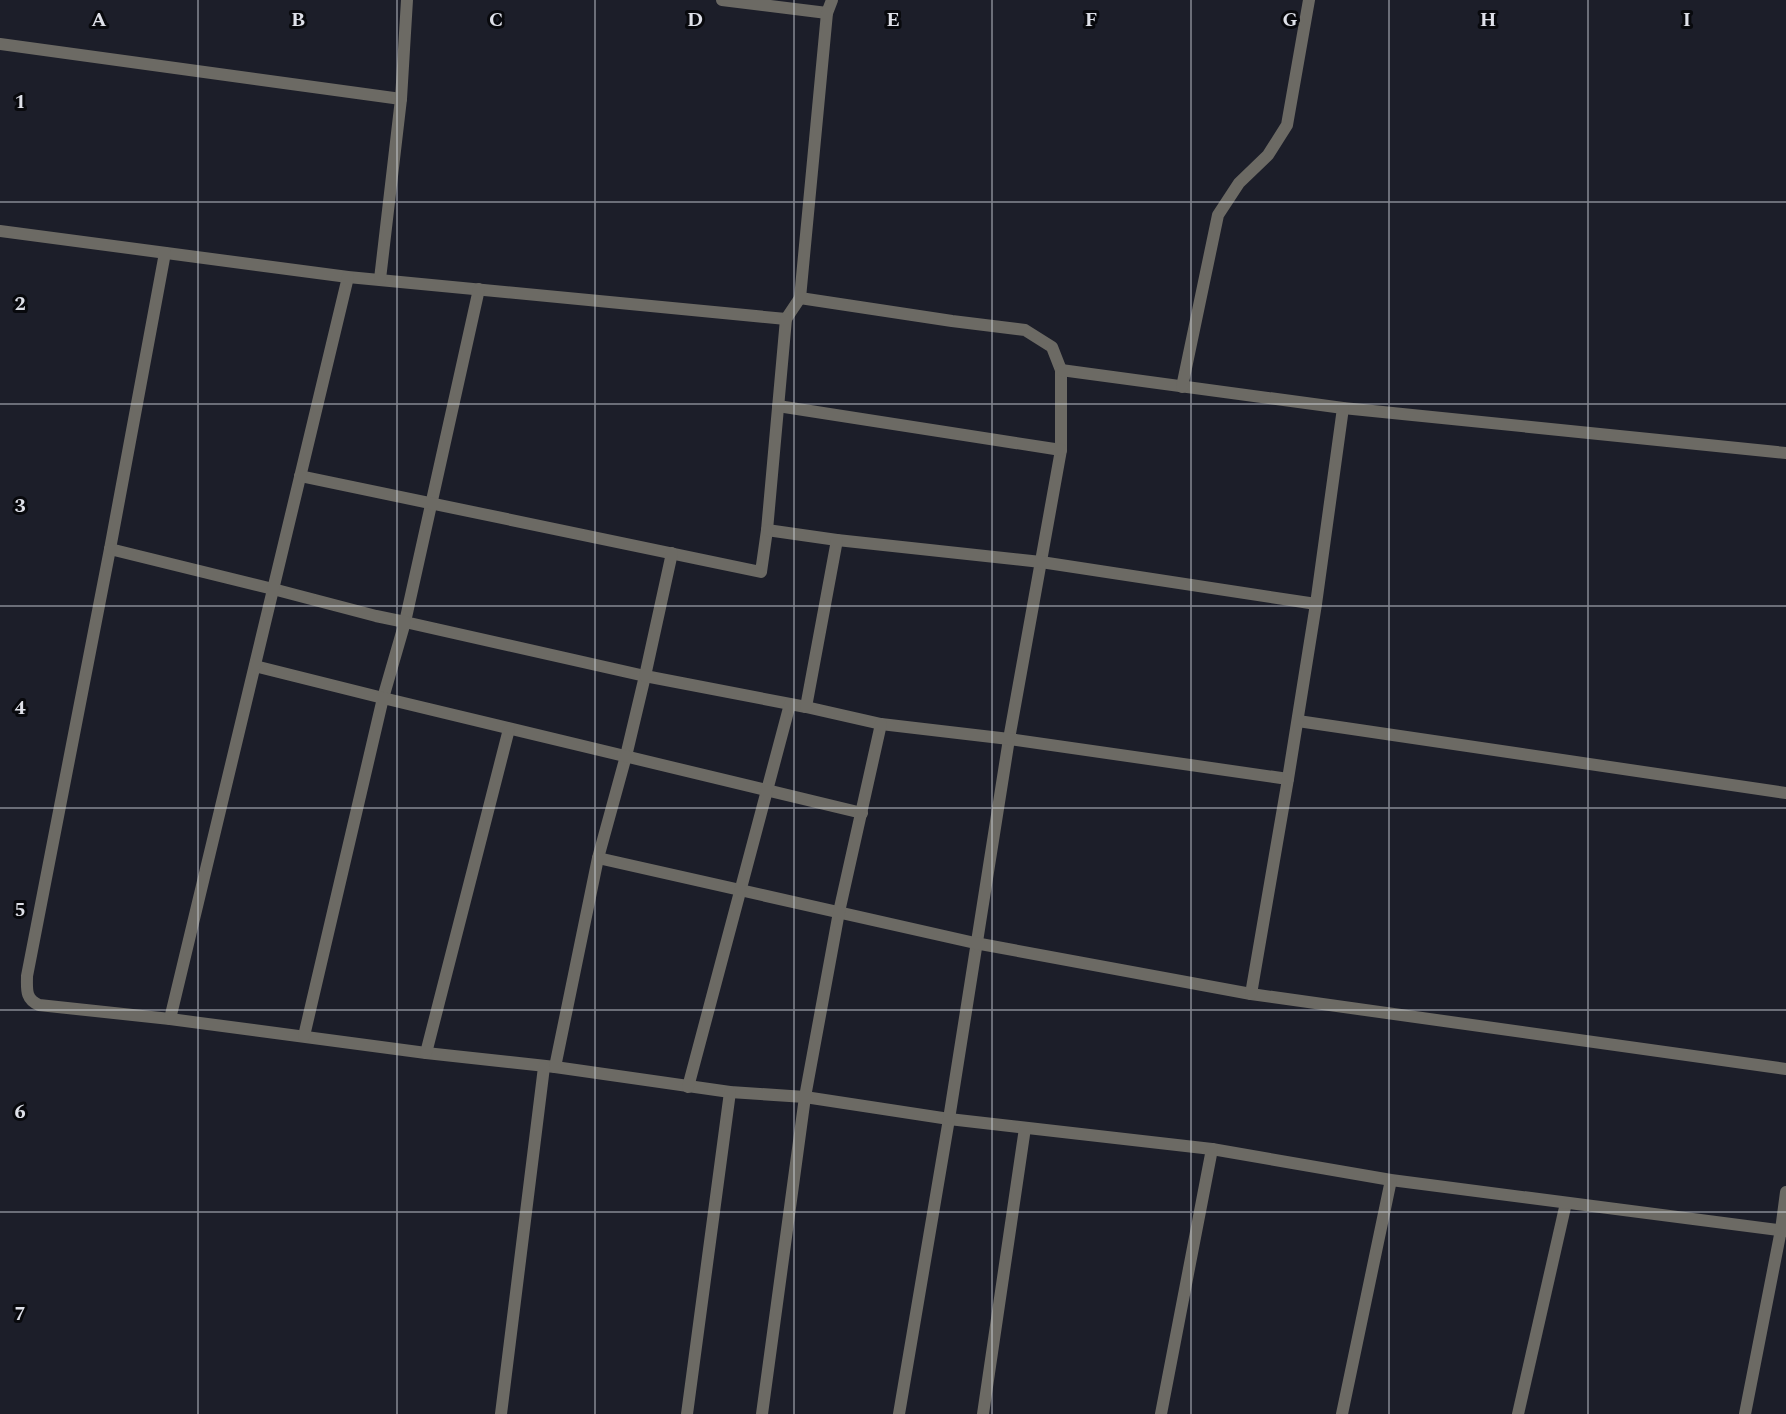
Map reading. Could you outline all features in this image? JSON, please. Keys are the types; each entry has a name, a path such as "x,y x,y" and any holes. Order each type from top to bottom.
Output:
{"street":[{"path":"380,279 401,99 407,0"},
{"path":"722,0 827,13"},
{"path":"300,476 761,572 767,530 786,319 800,298 827,13 832,0"},
{"path":"1182,387 1218,215 1239,183 1268,155 1287,125 1309,0"},
{"path":"0,44 401,99"},
{"path":"0,231 348,277 786,319"},
{"path":"165,253 27,976 27,995 32,1002 39,1005 170,1019 688,1087 805,1097 949,1119 1212,1149 1391,1180 1784,1231"},
{"path":"170,1019 348,277"},
{"path":"304,1036 383,698 405,622 479,289"},
{"path":"800,298 1025,330 1052,347 1061,370 1061,450 1009,738 949,1119 899,1414"},
{"path":"1061,370 1343,408 1786,453"},
{"path":"778,406 1061,450"},
{"path":"1251,994 1298,721 1343,408"},
{"path":"767,530 837,540 1041,562 1316,604"},
{"path":"806,707 837,540"},
{"path":"110,549 376,616 645,676 882,724 1009,738 1288,779"},
{"path":"501,1414 549,1067 598,858 626,756 672,553"},
{"path":"255,666 862,813"},
{"path":"688,1087 790,704"},
{"path":"1298,721 1786,793"},
{"path":"762,1414 805,1097 839,912 882,724"},
{"path":"426,1053 509,729"},
{"path":"598,858 975,943 1251,994 1786,1069"},
{"path":"687,1414 730,1092"},
{"path":"983,1414 1025,1128"},
{"path":"1161,1414 1212,1149"},
{"path":"1342,1414 1391,1180"},
{"path":"1745,1414 1784,1231 1786,1192"},
{"path":"1518,1414 1566,1203"}]}
